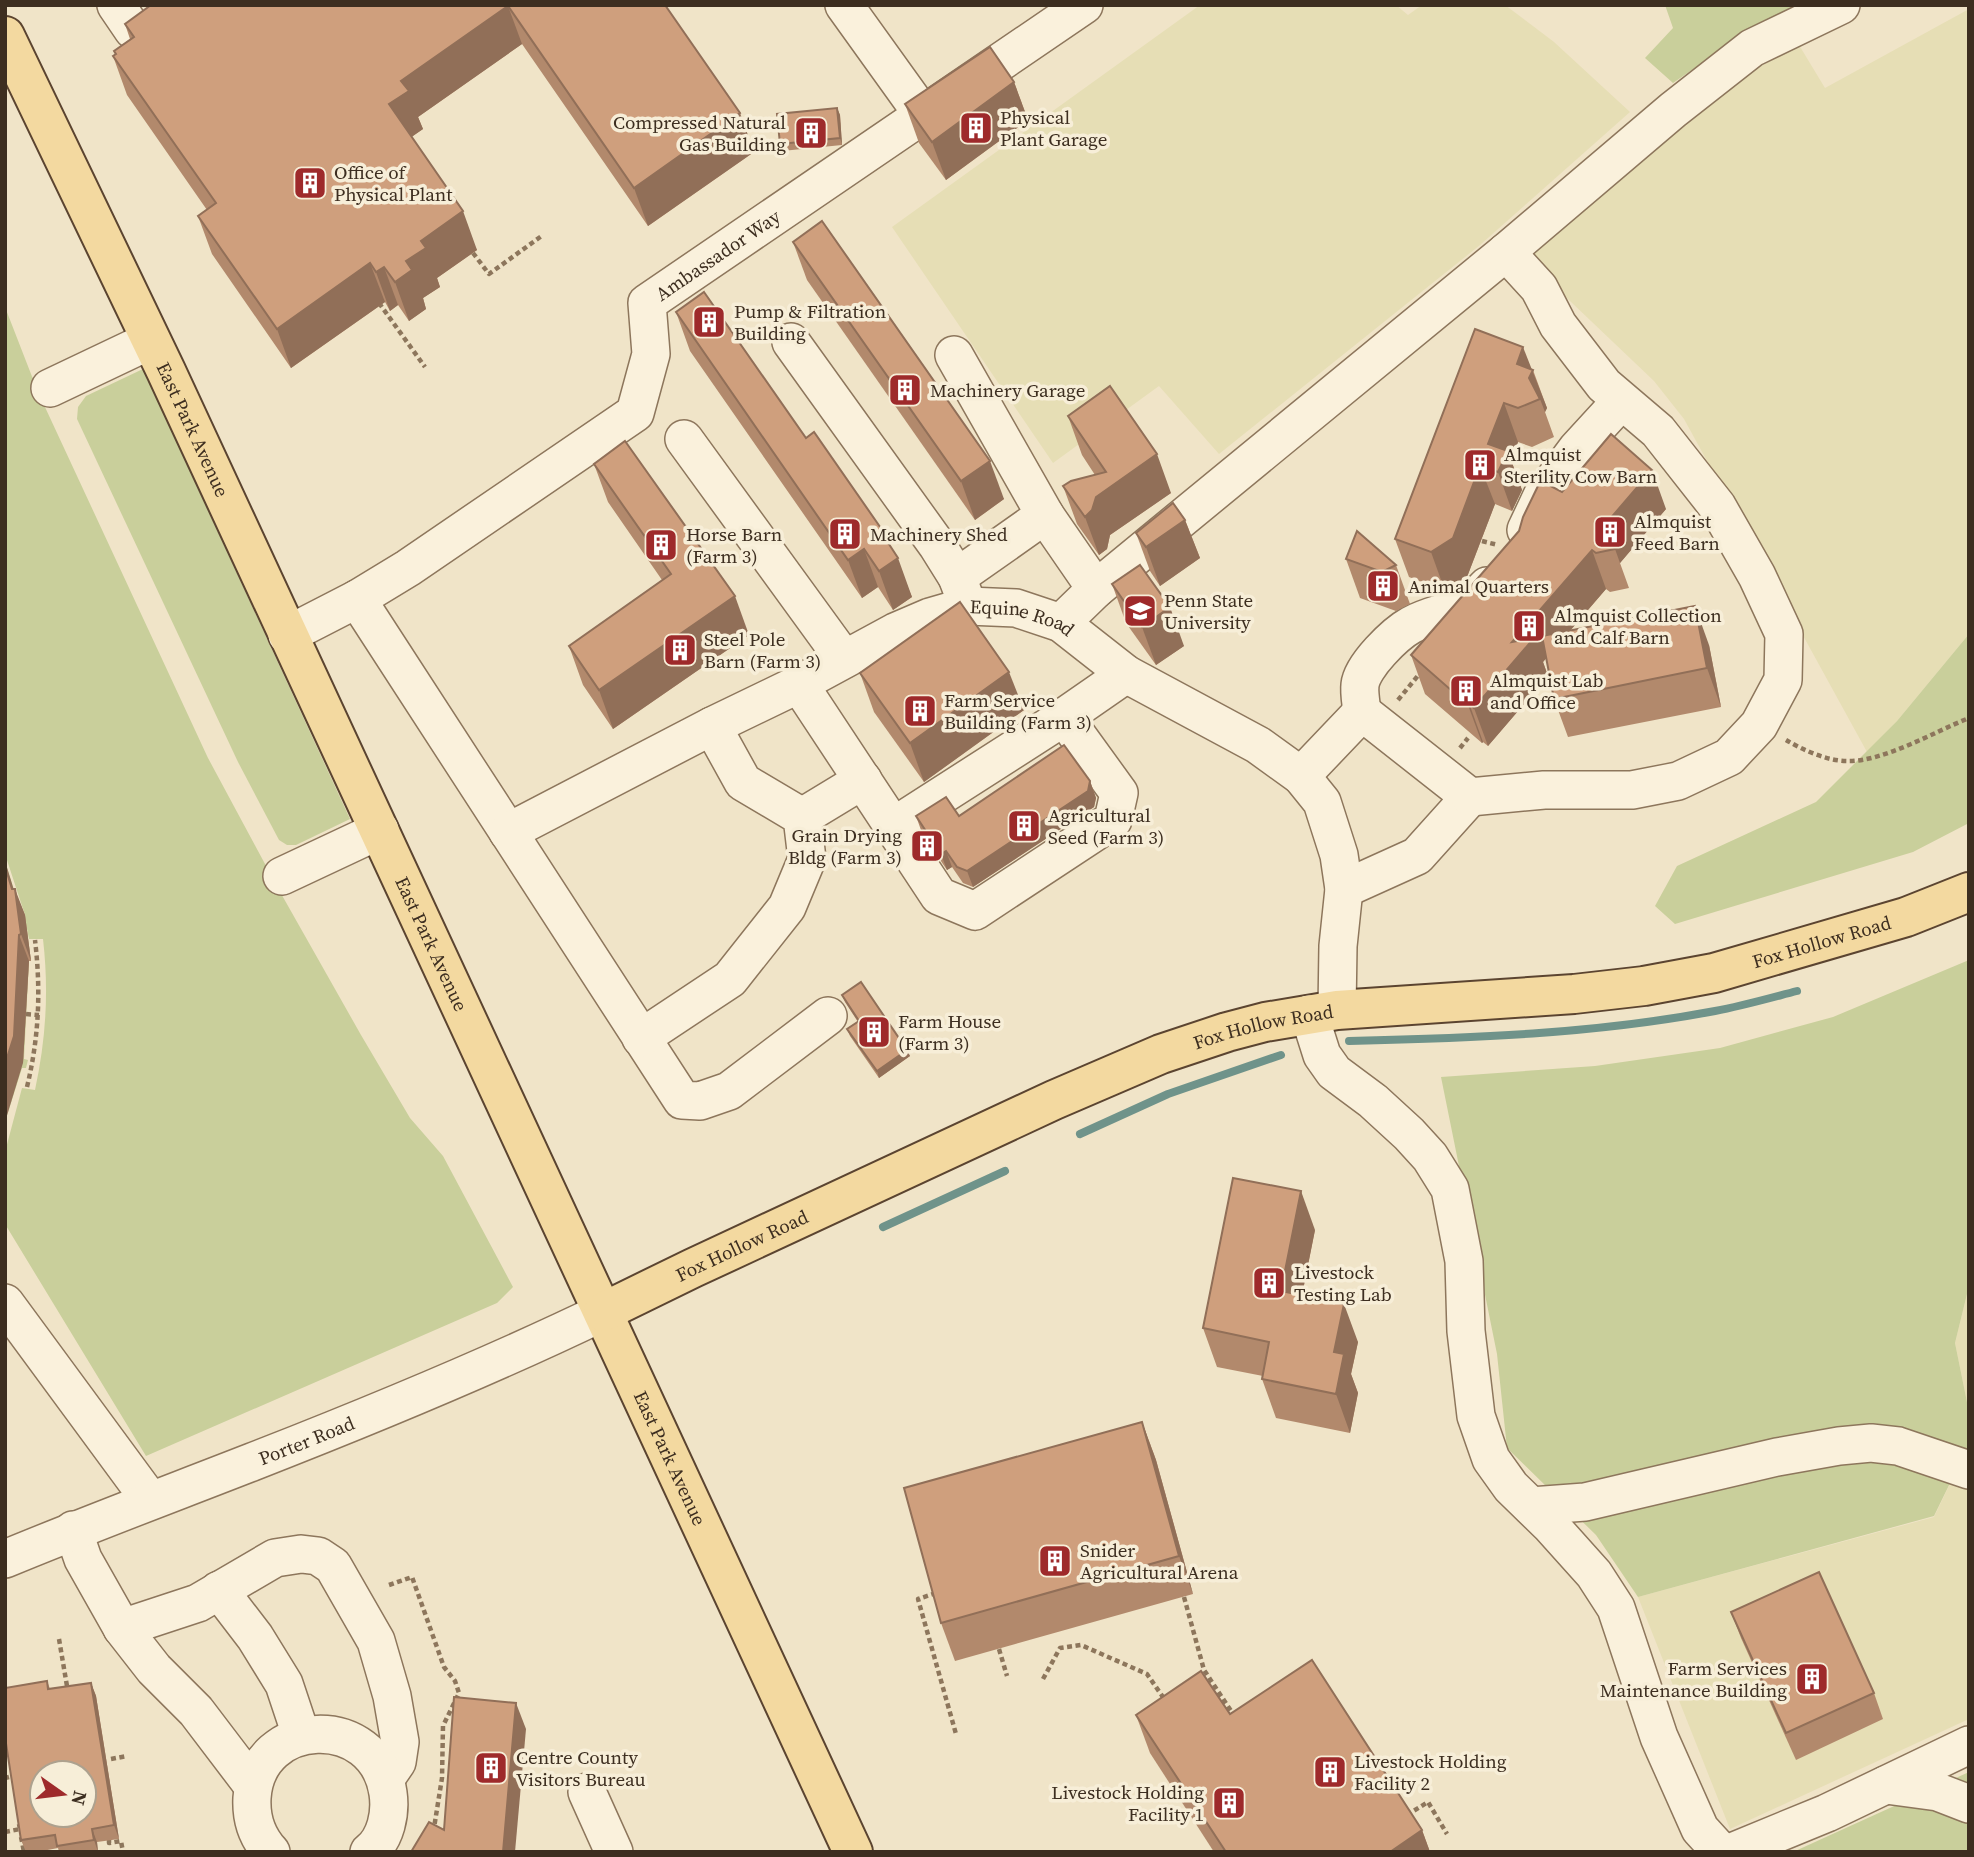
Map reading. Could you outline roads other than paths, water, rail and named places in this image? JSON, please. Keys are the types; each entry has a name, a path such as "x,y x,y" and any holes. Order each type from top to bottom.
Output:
{"main road":[{"name":"East Park Avenue","path":"5,36 151,340 380,830 490,1073 853,1852"},
{"name":"Fox Hollow Road","path":"603,1312 1066,1094 1161,1054 1227,1032 1323,1012 1574,994 1644,986 1714,973 1906,917 1969,892"}],"street":[{"path":"844,5 923,115"},
{"name":"Ambassador Way","path":"287,635 358,599 428,555 635,413 650,354 647,303 1084,5"},
{"path":"1061,623 1096,589 1506,252 1673,110 1752,48 1841,5"},
{"path":"1344,889 1417,856 1470,797 1544,790 1632,790 1678,781 1730,757 1759,725 1783,680 1784,634 1757,576 1717,506 1658,431 1605,385 1558,325 1539,288 1506,252"},
{"path":"50,388 151,340"},
{"path":"791,342 963,591 1045,515"},
{"path":"954,355 1045,515 1096,589"},
{"path":"1470,797 1370,718 1360,683 1381,648 1412,625 1464,605 1480,594 1510,560 1542,496 1577,449 1621,401"},
{"path":"684,439 844,659"},
{"name":"Equine Road","path":"508,832 930,617 963,591 1061,623 1126,674 1258,745 1301,776 1322,802 1339,855 1344,889 1338,946 1323,1012 1322,1055 1334,1072 1373,1101 1409,1134 1430,1157 1450,1189 1464,1261 1466,1331 1476,1416 1491,1460 1511,1487 1594,1574 1616,1608 1659,1737 1700,1829 1721,1852"},
{"path":"358,599 682,1100 700,1101 729,1091 828,1016"},
{"path":"894,826 1126,674"},
{"path":"800,684 939,896 975,911 1113,820 1119,793 1064,717"},
{"path":"1301,776 1370,718"},
{"path":"712,726 743,782 802,817"},
{"path":"802,817 863,780"},
{"path":"641,1038 730,979 787,907 807,859 802,817"},
{"path":"282,876 380,830"},
{"path":"1906,917 1969,905"},
{"path":"5,1303 150,1500"},
{"name":"Porter Road","path":"5,1559 438,1386 603,1312"},
{"path":"1531,1506 1585,1502 1777,1457 1871,1443 1898,1446 1969,1470"},
{"path":"73,1530 89,1570 122,1628 154,1669 197,1711 253,1786"},
{"path":"122,1628 198,1602 275,1558 301,1554 318,1556 332,1566 376,1640 392,1696 400,1742 397,1762 386,1778"},
{"path":"219,1590 256,1637 284,1684 301,1735"},
{"path":"262,1847 251,1813 253,1786 262,1763 281,1745 301,1735 330,1733 352,1740 373,1757 386,1778 390,1805 385,1830 369,1852"},
{"path":"1732,1852 1827,1813 1969,1745"},
{"path":"1886,1784 1938,1793 1969,1804"},
{"path":"587,1792 614,1852"}],"waterway":[{"path":"1349,1041 1487,1036 1624,1025 1715,1011 1797,991"},
{"path":"1080,1134 1168,1094 1281,1055"},
{"path":"883,1227 1005,1171"}],"place":[{"name":"Physical Plant Garage","path":"976,128"},
{"name":"Compressed Natural Gas Building","path":"811,133"},
{"name":"Office of Physical Plant","path":"310,183"},
{"name":"Pump & Filtration Building","path":"709,322"},
{"name":"Machinery Garage","path":"905,390"},
{"name":"Almquist Sterility Cow Barn","path":"1480,465"},
{"name":"Almquist Feed Barn","path":"1610,532"},
{"name":"Machinery Shed","path":"845,534"},
{"name":"Horse Barn (Farm 3)","path":"661,545"},
{"name":"Animal Quarters","path":"1383,586"},
{"name":"Penn State University","path":"1140,611"},
{"name":"Almquist Collection and Calf Barn","path":"1529,626"},
{"name":"Steel Pole Barn (Farm 3)","path":"680,650"},
{"name":"Almquist Lab and Office","path":"1466,691"},
{"name":"Farm Service Building (Farm 3)","path":"920,711"},
{"name":"Agricultural Seed (Farm 3)","path":"1024,826"},
{"name":"Grain Drying Bldg (Farm 3)","path":"927,846"},
{"name":"Farm House (Farm 3)","path":"874,1032"},
{"name":"Livestock Testing Lab","path":"1269,1283"},
{"name":"Snider Agricultural Arena","path":"1055,1561"},
{"name":"Farm Services Maintenance Building","path":"1812,1679"},
{"name":"Centre County Visitors Bureau","path":"491,1768"},
{"name":"Livestock Holding Facility 2","path":"1330,1772"},
{"name":"Livestock Holding Facility 1","path":"1229,1803"}]}
